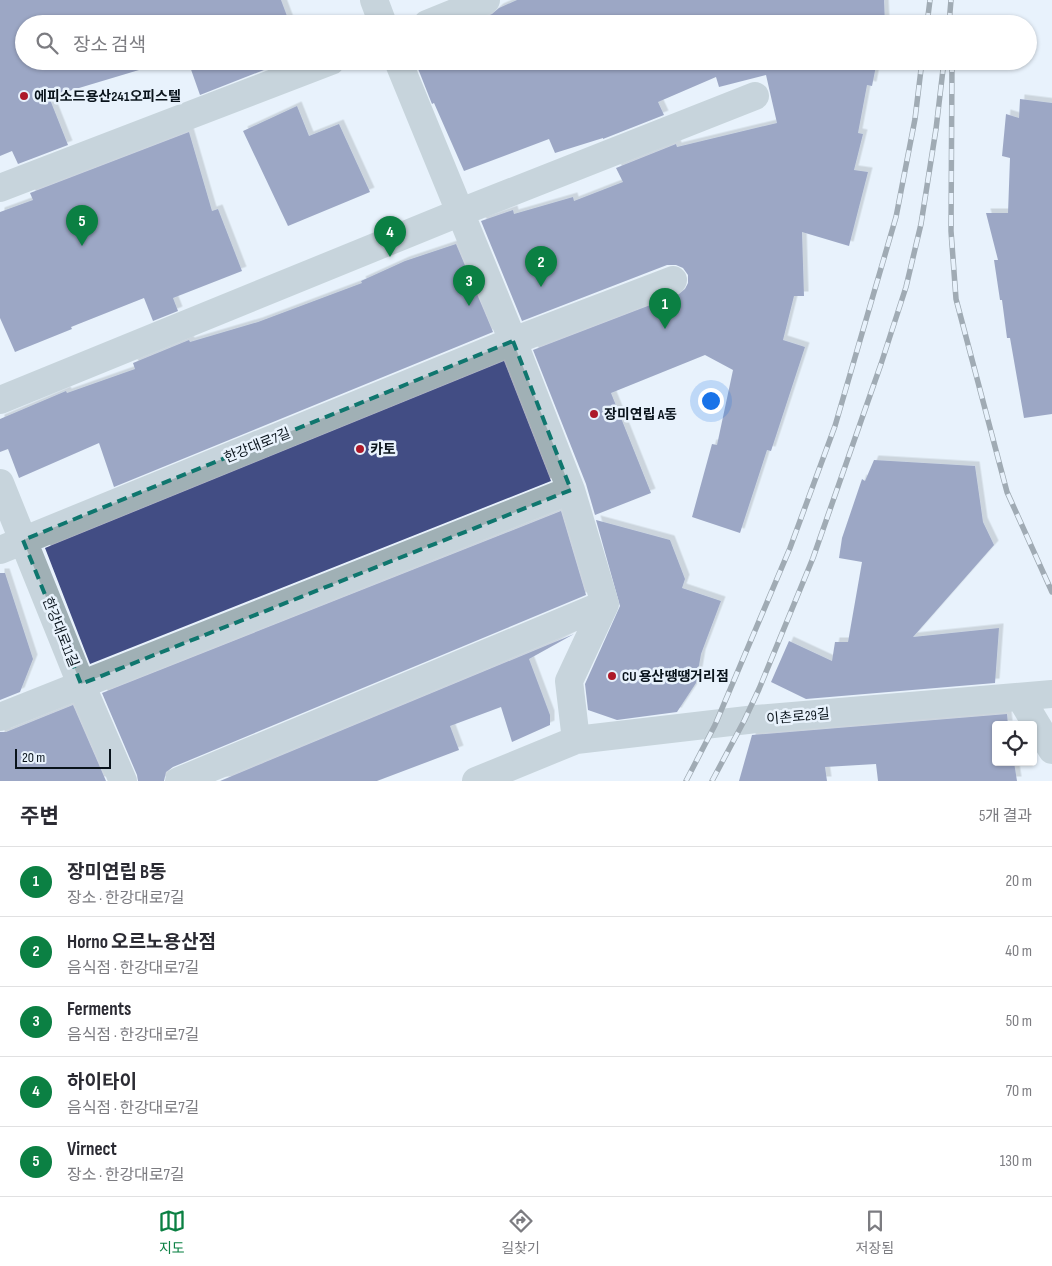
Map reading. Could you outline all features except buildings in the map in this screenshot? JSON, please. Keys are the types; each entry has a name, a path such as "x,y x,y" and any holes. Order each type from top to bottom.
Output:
{"street":[{"path":"374,0 380,15"},
{"path":"449,15 486,0"},
{"path":"0,188 308,70"},
{"path":"402,70 513,341 571,490 605,604 569,681 576,740"},
{"path":"0,400 460,212 755,96"},
{"name":"한강대로7길","path":"12,545 513,341 674,280"},
{"name":"한강대로11길","path":"0,483 12,545 81,684 123,781"},
{"path":"0,717 571,490"},
{"path":"179,781 605,604"},
{"name":"이촌로29길","path":"476,781 576,740 756,719 1052,694"},
{"path":"1020,697 1052,750"}],"highlighted area":[{"path":"513,341 571,490 81,684 23,540"}],"railway":[{"path":"928,15 930,0"},
{"path":"950,15 951,0"},
{"path":"686,781 715,725 790,548 835,426 896,217 915,119 921,70"},
{"path":"712,781 759,689 813,558 881,364 906,287 921,224 943,70"},
{"path":"952,70 951,231 956,299 1007,492 1052,592"}],"place":[{"name":"에피소드용산241오피스텔","path":"24,96"},
{"name":"Virnect","path":"82,246"},
{"name":"하이타이","path":"390,257"},
{"name":"Horno 오르노용산점","path":"541,287"},
{"name":"Ferments","path":"469,306"},
{"name":"장미연립 B동","path":"665,329"},
{"name":"장미연립 A동","path":"594,414"},
{"name":"카토","path":"360,449"},
{"name":"CU 용산땡땡거리점","path":"612,676"}]}
